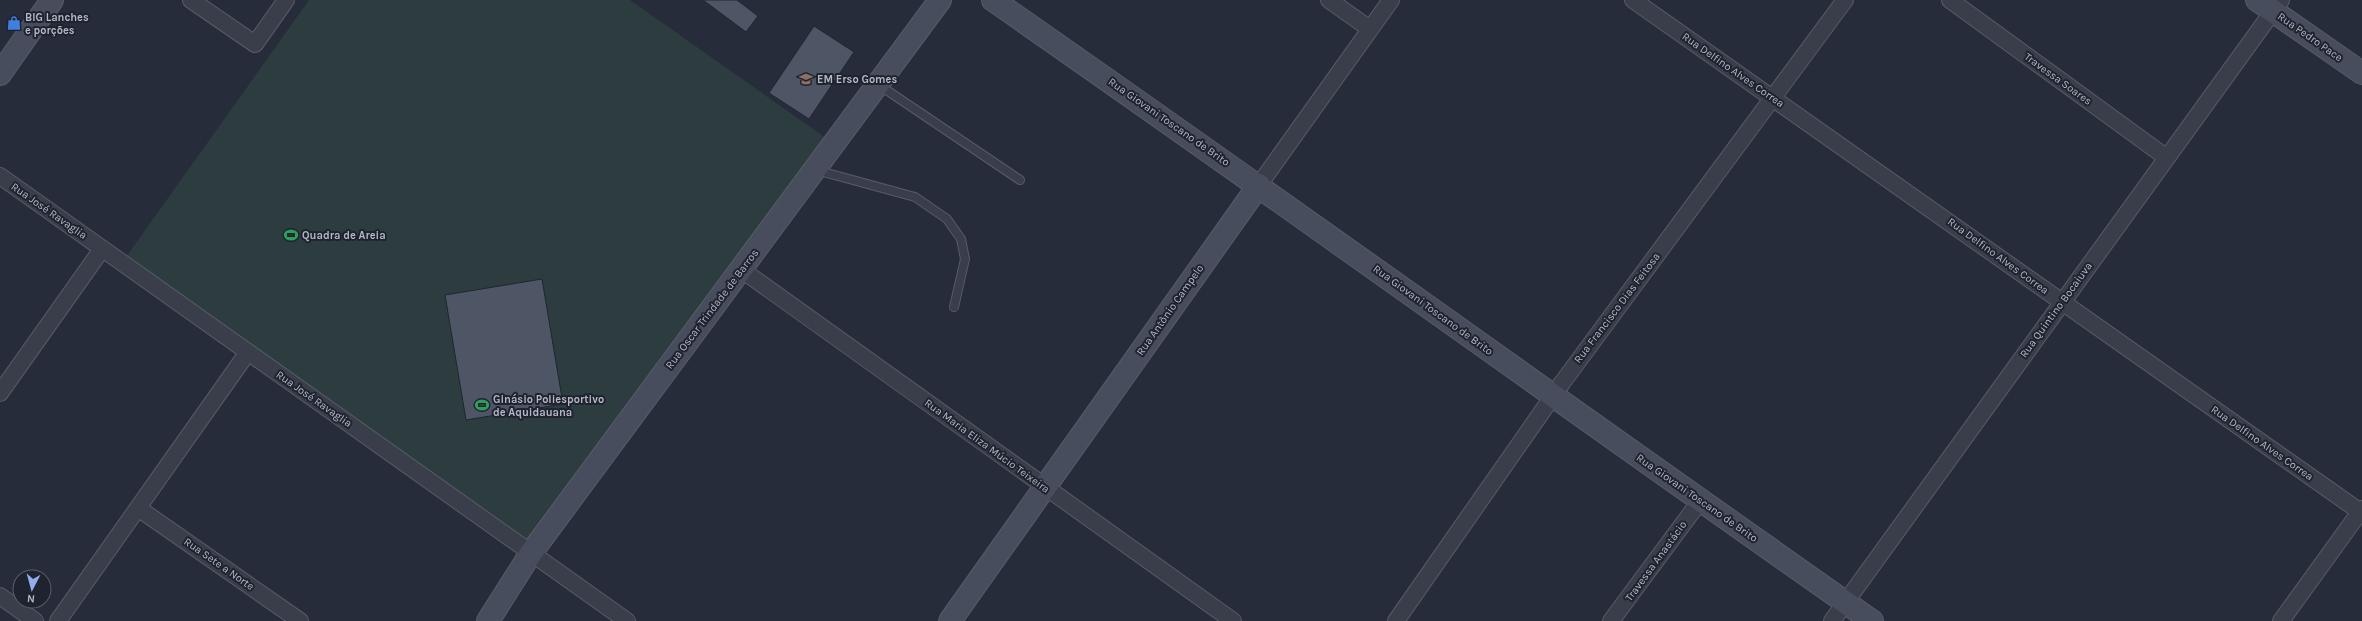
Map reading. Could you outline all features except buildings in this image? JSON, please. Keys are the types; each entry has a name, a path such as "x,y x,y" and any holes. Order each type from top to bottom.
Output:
{"main road":[{"path":"0,74 52,0"},
{"name":"Rua Oscar Trindade de Barros","path":"488,621 531,553 742,270 814,169 879,85 940,0"},
{"name":"Rua Giovani Toscano de Brito","path":"993,0 1259,185 1700,501 1872,621"},
{"name":"Rua Pedro Pace","path":"2270,4 2362,74"},
{"name":"Rua Antônio Campelo","path":"950,621 1259,185"}],"street":[{"path":"191,0 256,44 286,0"},
{"path":"1329,0 1370,29"},
{"name":"Rua Antônio Campelo","path":"1259,185 1391,0"},
{"name":"Rua Delfino Alves Correa","path":"1633,0 2062,303 2361,511"},
{"name":"Rua Francisco Dias Feitosa","path":"1396,621 1553,396 1845,0"},
{"name":"Travessa Soares","path":"1950,0 2167,158"},
{"name":"Rua Quintino Bocaiuva","path":"1832,621 2167,158 2270,4"},
{"name":"Rua José Ravaglia","path":"0,176 627,621"},
{"path":"0,393 102,249"},
{"name":"Rua Maria Eliza Múcio Teixeira","path":"742,270 1233,621"},
{"path":"58,621 248,352"},
{"name":"Travessa Anastácio","path":"1611,621 1700,501"},
{"name":"Rua Sete a Norte","path":"138,508 300,621"},
{"path":"2281,621 2361,511"},
{"path":"0,596 35,621"}],"lane":[{"path":"879,85 1020,180"},
{"path":"814,169 915,198 947,219 961,239 965,259 954,307"}],"shaded area":[{"name":"Ginásio Poliesportivo de Aquidauana","path":"309,0 630,0 826,138 531,553 126,257"}],"place":[{"name":"BIG Lanches e porções","path":"14,23"},
{"name":"EM Erso Gomes","path":"806,79"},
{"name":"Quadra de Areia","path":"291,235"},
{"name":"Ginásio Poliesportivo de Aquidauana","path":"482,405"}]}
